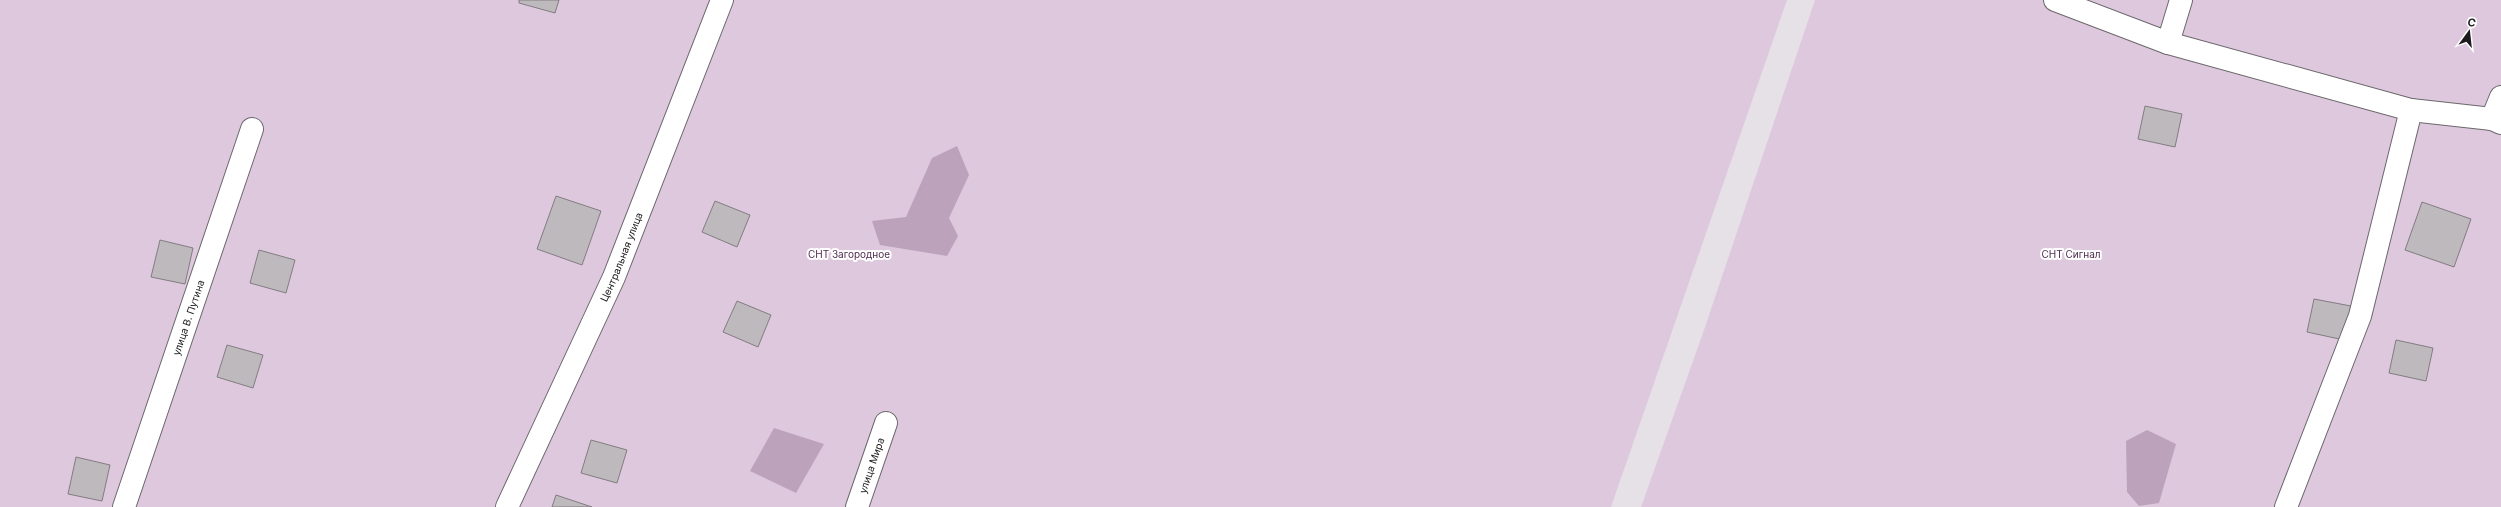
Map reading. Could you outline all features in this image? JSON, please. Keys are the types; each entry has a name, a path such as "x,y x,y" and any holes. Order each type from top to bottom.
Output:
{"street":[{"name":"Центральная улица","path":"506,507 614,277 722,0"},
{"path":"2055,0 2168,43 2411,110 2496,121 2501,96"},
{"path":"2168,43 2181,0"},
{"path":"2286,507 2360,316 2411,110"},
{"name":"улица В. Путина","path":"124,507 252,129"},
{"name":"улица Мира","path":"857,507 886,423"}],"green space":[{"name":"СНТ Загородное","path":"0,0 1787,0 1611,507 0,507"},
{"name":"СНТ Сигнал","path":"1815,0 2501,0 2501,507 1641,507 1703,333"}],"shaded area":[{"path":"957,146 969,175 949,218 958,236 947,256 880,245 872,221 906,217 932,158"},
{"path":"774,428 824,444 796,493 750,471"},
{"path":"2147,430 2176,444 2159,503 2139,506 2127,492 2126,441"}],"building":[{"path":"519,0 559,0 555,13 519,3"},
{"path":"2145,106 2182,114 2175,147 2138,139"},
{"path":"556,196 601,211 582,265 537,249"},
{"path":"715,201 750,215 737,247 702,232"},
{"path":"2422,202 2471,219 2454,267 2405,250"},
{"path":"160,240 193,248 185,284 151,277"},
{"path":"259,250 295,260 286,293 250,283"},
{"path":"2314,299 2351,306 2344,340 2307,332"},
{"path":"737,301 771,315 758,347 723,332"},
{"path":"2396,340 2433,348 2426,381 2389,373"},
{"path":"227,345 263,355 253,388 217,377"},
{"path":"591,440 627,450 617,483 581,473"},
{"path":"76,457 110,465 102,501 68,494"},
{"path":"556,495 592,507 552,507"}]}
